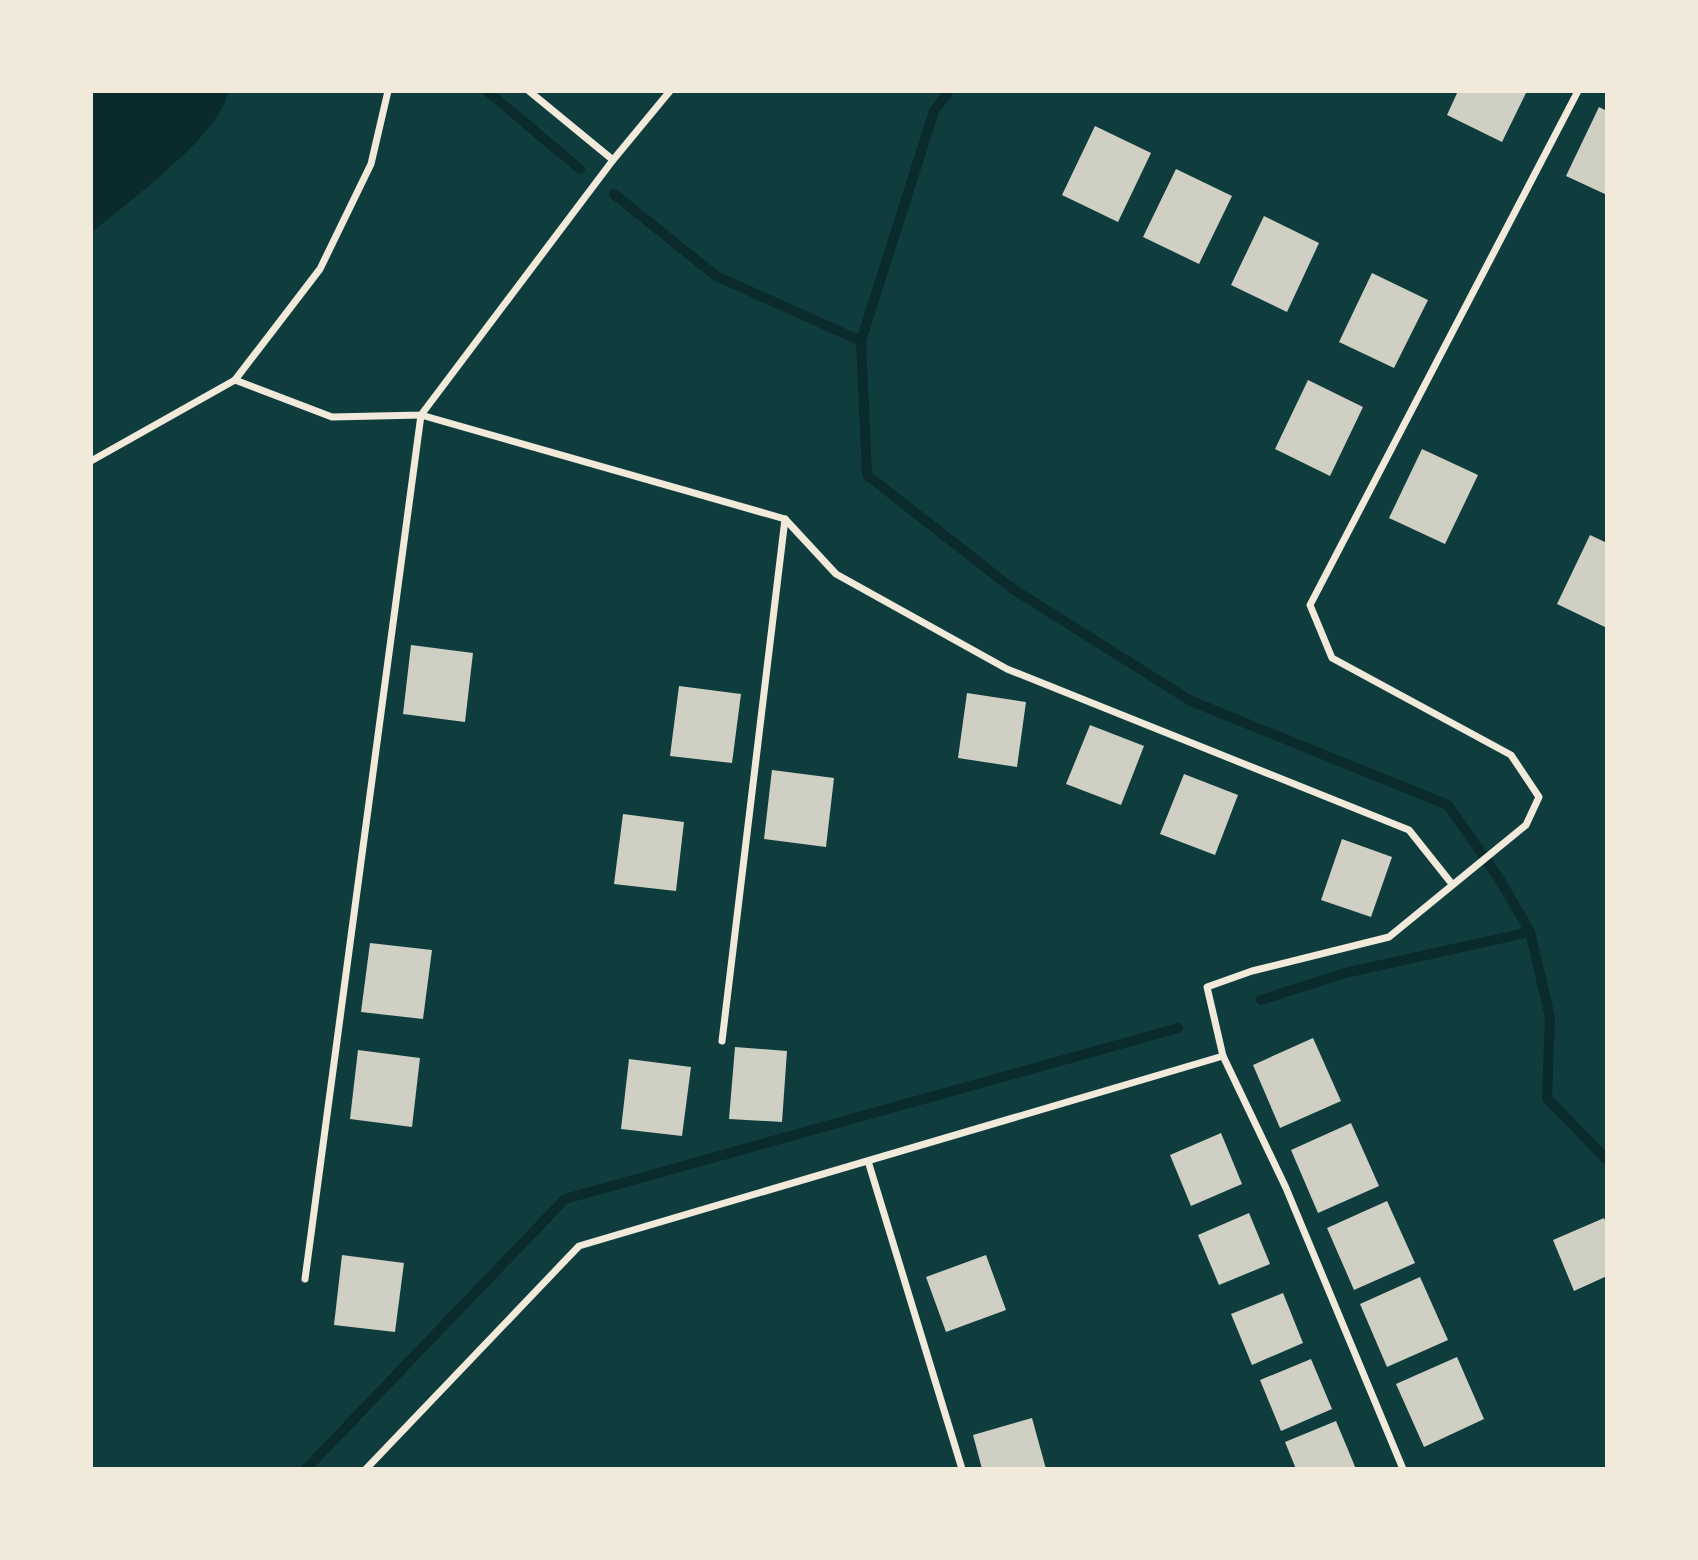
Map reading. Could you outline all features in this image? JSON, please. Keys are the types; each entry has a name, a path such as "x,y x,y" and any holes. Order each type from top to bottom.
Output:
{"street":[{"path":"91,461 235,380 320,269 371,164 388,91"},
{"path":"529,91 613,160"},
{"path":"305,1279 421,415 613,160 670,91"},
{"path":"1403,1469 1286,1188 1223,1056 1207,987 1252,971 1389,937 1527,825 1539,797 1511,755 1332,658 1310,604 1578,91"},
{"path":"235,380 332,417 421,415 785,519 836,574 1007,669 1409,830 1452,884"},
{"path":"723,1041 785,519"},
{"path":"369,1468 579,1246 1223,1056"},
{"path":"868,1161 962,1469"}],"water":[{"path":"91,91 228,91 222,109 191,147 91,234"}],"building":[{"path":"1458,91 1527,91 1502,142 1447,115"},
{"path":"1599,107 1607,111 1607,195 1566,176"},
{"path":"1095,126 1151,153 1118,222 1062,195"},
{"path":"1176,169 1232,196 1199,264 1143,237"},
{"path":"1264,216 1319,243 1287,312 1231,285"},
{"path":"1372,273 1428,300 1394,368 1339,342"},
{"path":"1308,380 1363,407 1330,476 1275,449"},
{"path":"1422,449 1478,475 1445,544 1389,518"},
{"path":"1590,535 1607,543 1607,628 1557,604"},
{"path":"411,645 473,653 465,722 403,714"},
{"path":"679,686 741,694 732,763 670,756"},
{"path":"967,693 1026,702 1017,767 958,758"},
{"path":"1090,725 1144,746 1121,805 1066,784"},
{"path":"772,770 834,778 826,847 764,839"},
{"path":"1184,774 1238,795 1215,855 1160,834"},
{"path":"623,814 684,822 676,891 614,884"},
{"path":"1342,839 1392,857 1371,917 1321,900"},
{"path":"370,943 432,950 423,1019 361,1012"},
{"path":"1313,1038 1341,1101 1280,1128 1253,1065"},
{"path":"735,1047 787,1051 782,1122 729,1119"},
{"path":"358,1050 420,1058 412,1127 350,1119"},
{"path":"629,1059 691,1067 682,1136 621,1129"},
{"path":"1351,1123 1379,1186 1318,1213 1291,1150"},
{"path":"1221,1133 1242,1184 1191,1206 1170,1155"},
{"path":"1387,1201 1415,1263 1354,1290 1327,1228"},
{"path":"1249,1213 1270,1264 1219,1285 1198,1235"},
{"path":"1604,1218 1607,1226 1607,1276 1574,1291 1553,1240"},
{"path":"342,1255 404,1263 395,1332 334,1325"},
{"path":"986,1255 1006,1310 946,1332 926,1277"},
{"path":"1420,1277 1448,1340 1387,1367 1360,1304"},
{"path":"1283,1293 1303,1343 1252,1365 1231,1314"},
{"path":"1457,1357 1484,1419 1424,1447 1396,1384"},
{"path":"1311,1359 1332,1409 1281,1431 1260,1380"},
{"path":"1032,1418 1046,1469 982,1469 973,1435"},
{"path":"1336,1421 1356,1469 1296,1469 1285,1442"}],"waterway":[{"path":"487,91 580,169"},
{"path":"949,91 934,111 861,341 867,475 1013,589 1191,701 1448,805 1500,880 1530,932 1550,1017 1547,1098 1607,1160"},
{"path":"614,194 716,276 861,341"},
{"path":"1261,1000 1345,973 1530,932"},
{"path":"306,1469 565,1199 1178,1028"}]}
